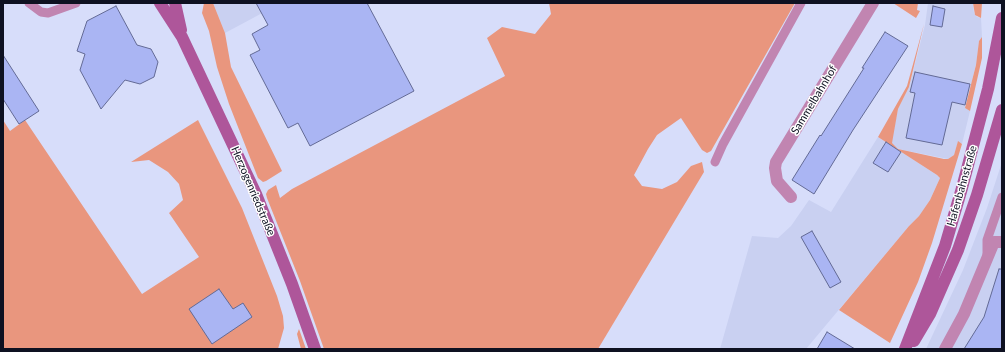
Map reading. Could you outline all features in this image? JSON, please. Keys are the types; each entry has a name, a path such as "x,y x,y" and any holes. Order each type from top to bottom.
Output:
{"main road":[{"name":"Herzogenriedstraße","path":"160,3 182,37 256,194 292,284 315,349"},
{"name":"Herzogenriedstraße","path":"175,3 182,37"},
{"name":"Hafenbahnstraße","path":"905,349 945,246 962,188 988,89 1002,18"},
{"name":"Hafenbahnstraße","path":"910,349 930,314 958,250 978,195 1002,110"}],"street":[{"name":"Sammelbahnhof","path":"791,197 777,181 775,168 776,162 873,3"},
{"path":"945,349 964,314 994,242 1002,242"}],"lane":[{"path":"29,3 40,12 48,13 76,3"},
{"path":"715,162 723,144 801,3"},
{"path":"987,261 987,240 1002,197"}],"shaded area":[{"path":"204,3 213,3 225,33 231,67 282,171 266,181 263,182 258,178 229,104 217,67 209,31 202,13"},
{"path":"213,3 281,3 225,33"},
{"path":"549,3 795,3 711,151 707,153 702,150 681,118 657,135 648,149 634,175 642,186 662,189 677,182 691,166 702,162 704,172 598,349 324,349 300,281 267,198 266,194 268,190 276,185 280,198 292,189 505,76 487,38 502,27 535,34 551,14"},
{"path":"893,3 918,3 917,10 920,11 916,18"},
{"path":"928,3 973,3 974,13 977,17 981,18 982,37 979,41 976,65 965,108 970,111 962,144 958,142 954,155 948,159 898,149 891,143 898,109 909,87 925,25"},
{"path":"973,3 982,3 981,18 975,15"},
{"path":"924,24 909,87 898,109 892,143 898,149 944,159 948,159 954,155 958,141 962,144 932,243 918,282 890,343 839,310 919,216 930,200 940,178 878,137 907,86"},
{"path":"982,37 982,58 970,111 965,108 976,65 979,41"},
{"path":"3,120 10,131 25,120 142,294 199,257 169,213 183,200 179,184 168,172 149,160 131,162 198,120 242,208 277,296 283,316 284,328 278,349 3,349"},
{"path":"878,137 940,178 930,200 919,216 806,349 720,349 752,236 778,238 791,226 809,200 831,212"},
{"path":"1002,162 1002,349 926,349 963,270 987,208"},
{"path":"299,329 306,349 301,349 297,334"}],"building":[{"path":"256,3 367,3 414,91 310,146 298,123 288,128 250,55 260,50 252,34 268,25"},
{"path":"116,6 137,45 151,49 158,62 154,77 140,84 125,80 101,109 80,70 85,54 77,51 87,21"},
{"path":"933,6 945,9 942,27 930,25"},
{"path":"885,32 908,46 853,130 814,194 792,180 864,68 862,68"},
{"path":"3,55 39,111 19,124 3,99"},
{"path":"915,72 970,84 965,105 952,102 942,145 906,138 915,93 910,92"},
{"path":"886,142 901,152 888,172 873,163"},
{"path":"812,231 841,282 830,288 801,237"},
{"path":"999,269 1002,269 1002,349 964,349 984,317"},
{"path":"219,289 233,309 243,303 252,317 212,344 189,309"},
{"path":"827,332 855,349 817,349"}]}
